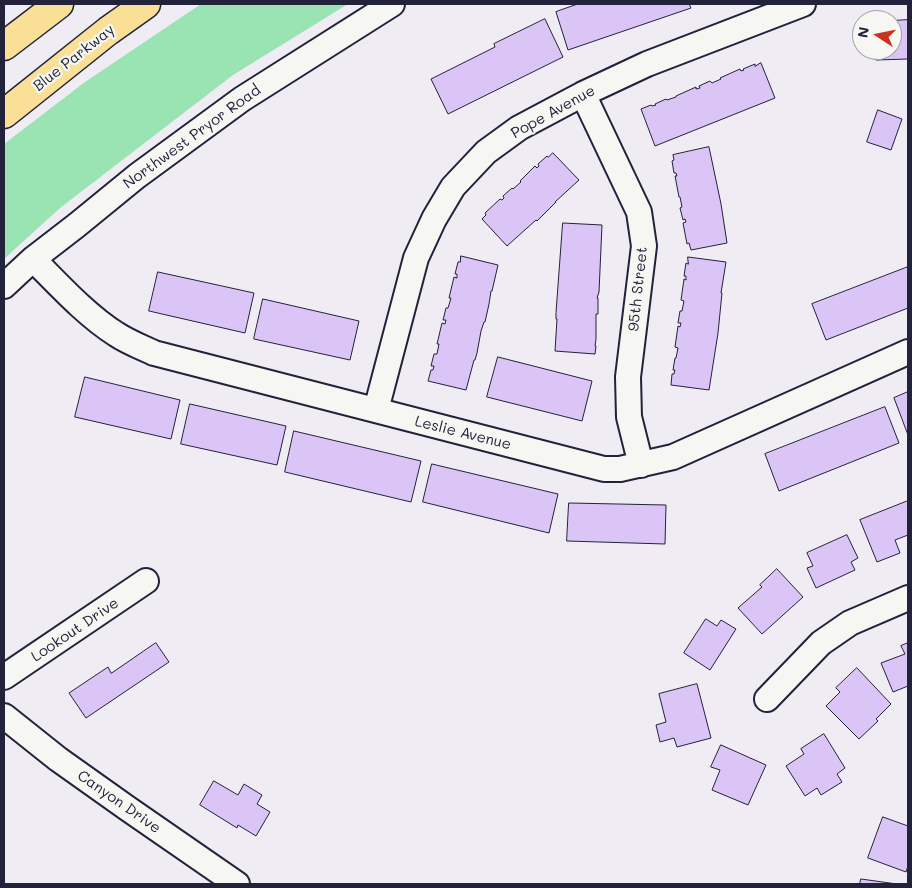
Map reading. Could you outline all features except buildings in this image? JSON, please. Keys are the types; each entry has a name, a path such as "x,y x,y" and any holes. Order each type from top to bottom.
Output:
{"highway":[{"path":"4,46 58,4"},
{"name":"Blue Parkway","path":"4,114 108,31 146,4"}],"street":[{"name":"Northwest Pryor Road","path":"4,286 33,259 137,176 242,99 392,4"},
{"name":"Pope Avenue","path":"376,410 416,258 434,219 453,187 486,152 519,128 583,94 647,64 803,4"},
{"name":"95th Street","path":"583,94 639,212 644,246 628,377 629,417 641,465"},
{"name":"Leslie Avenue","path":"33,259 90,314 114,333 131,343 154,352 604,469 620,470 673,457 908,352"},
{"name":"Lookout Drive","path":"4,677 56,644 146,581"},
{"path":"766,699 821,643 850,623 908,598"},
{"name":"Canyon Drive","path":"4,716 66,764 237,884"}],"green space":[{"path":"201,4 348,4 233,75 60,208 4,259 4,144 85,82"}]}
